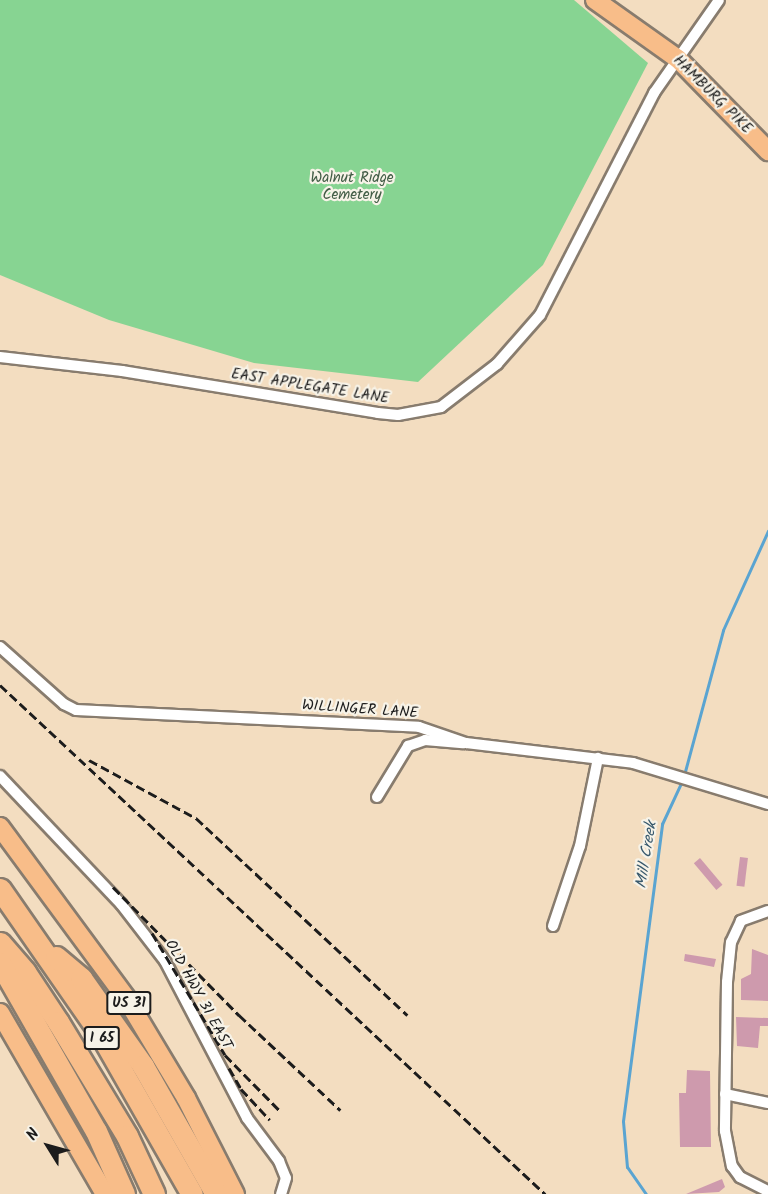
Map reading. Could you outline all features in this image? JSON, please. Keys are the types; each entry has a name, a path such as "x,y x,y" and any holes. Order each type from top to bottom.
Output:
{"highway":[{"name":"I 65","path":"0,889 41,945 151,1117 192,1194"},
{"name":"I 65","path":"0,943 58,1022 127,1136 154,1194"},
{"path":"41,945 81,978 102,1007 143,1066 216,1194"},
{"path":"0,963 96,1131 124,1194"}],"main road":[{"name":"HAMBURG PIKE","path":"595,0 678,59 768,151"},
{"name":"US 31","path":"0,827 126,998 186,1098 236,1194"},
{"path":"0,1013 105,1194"}],"street":[{"name":"EAST APPLEGATE LANE","path":"0,357 122,371 378,413 398,415 441,407 497,364 540,315 613,168 654,93 718,0"},
{"name":"WILLINGER LANE","path":"0,647 64,704 76,710 419,727 466,743 598,758 660,771 768,804"},
{"path":"377,798 408,746 425,740 466,743"},
{"path":"553,926 580,846 598,758"},
{"name":"OLD HWY 31 EAST","path":"0,776 121,904 165,961 247,1118 279,1161 286,1178 281,1194"},
{"path":"768,911 741,921 731,942 727,982 725,1094 725,1131 732,1166 740,1177 768,1191"},
{"path":"725,1094 768,1103"}],"green space":[{"name":"Walnut Ridge Cemetery","path":"0,0 574,0 648,63 543,265 418,382 254,363 109,320 0,275"}],"building":[{"path":"740,857 748,858 744,887 736,886"},
{"path":"700,858 722,885 716,890 694,863"},
{"path":"752,949 768,955 768,1001 741,1000 741,979 751,974"},
{"path":"685,954 716,959 714,967 684,961"},
{"path":"736,1017 768,1018 768,1026 760,1026 758,1048 737,1046"},
{"path":"687,1070 710,1071 711,1147 680,1147 679,1093 686,1093"},
{"path":"722,1179 725,1187 719,1192 686,1194"}],"waterway":[{"name":"Mill Creek","path":"684,775 723,630 768,531"},
{"name":"Mill Creek","path":"646,1194 627,1167 623,1121 662,824 682,781"}],"railway":[{"path":"0,685 545,1194"},
{"path":"89,760 196,818 407,1015"},
{"path":"113,887 239,1015 340,1110"},
{"path":"152,933 225,1055 279,1110"},
{"path":"229,1068 241,1089 270,1120"}]}
